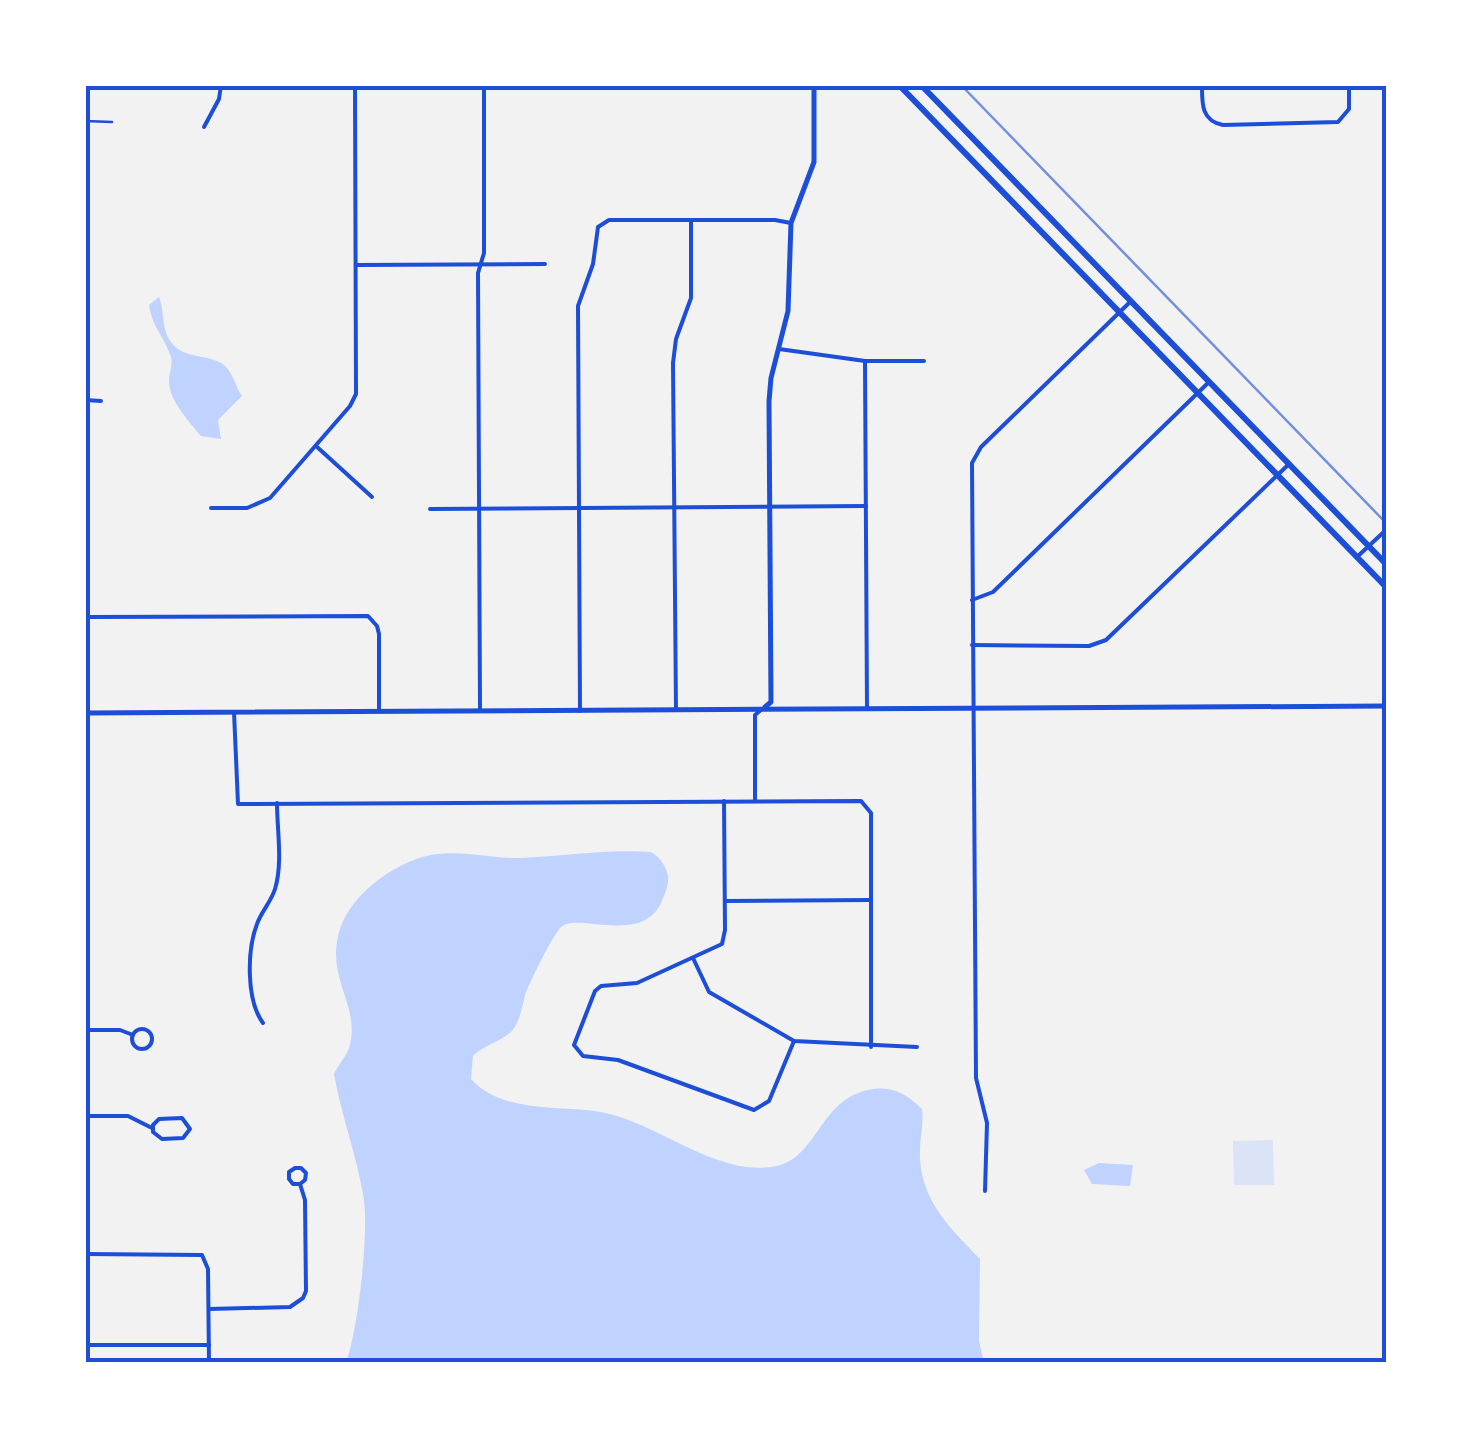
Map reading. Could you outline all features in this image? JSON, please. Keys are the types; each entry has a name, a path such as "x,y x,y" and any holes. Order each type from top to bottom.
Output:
{"main road":[{"path":"899,85 1387,588"},
{"path":"921,85 1387,565"}],"street":[{"path":"204,126 219,99 221,85"},
{"path":"212,508 246,508 270,498 350,406 356,394 355,85"},
{"path":"480,710 478,272 482,264 484,85"},
{"path":"755,801 755,715 771,702 769,401 788,311 792,223 814,162 814,85"},
{"path":"1202,85 1203,110 1223,125 1330,124 1345,116 1349,109 1349,85"},
{"path":"580,710 578,306 593,264 595,234 603,222 610,220 792,223"},
{"path":"676,710 674,350 690,298 692,220"},
{"path":"356,265 545,264"},
{"path":"985,1191 987,1123 976,1078 971,477 975,455 1130,302"},
{"path":"779,349 866,361 924,361"},
{"path":"866,361 867,708"},
{"path":"972,600 993,592 1208,382"},
{"path":"85,400 100,401"},
{"path":"316,446 372,497"},
{"path":"972,645 1088,646 1106,640 1288,464"},
{"path":"430,509 866,506"},
{"path":"1357,557 1387,528"},
{"path":"85,617 368,616 377,626 378,634 379,710"},
{"path":"85,712 1387,706"},
{"path":"234,712 238,804 861,801 870,813 871,1047"},
{"path":"724,801 725,938 716,948 637,984 601,986 576,1038 578,1051 589,1058 618,1060 754,1110 769,1101 794,1041"},
{"path":"263,1022 255,1012 252,998 252,942 258,920 275,890 277,803"},
{"path":"725,901 870,900"},
{"path":"693,958 709,992 794,1041 917,1047"},
{"path":"85,1030 120,1030 133,1036"},
{"path":"85,1116 128,1116 152,1128 155,1136 162,1139 183,1138 190,1129 182,1118 159,1119 152,1128"},
{"path":"209,1309 284,1308 304,1298 305,1200 300,1184"},
{"path":"85,1254 200,1255 207,1261 210,1363"},
{"path":"85,1345 209,1344"}],"lane":[{"path":"85,122 112,122"}],"shaded area":[{"path":"1273,1140 1274,1185 1234,1185 1233,1141"}],"water":[{"path":"159,297 171,342 188,354 225,366 242,396 218,420 221,439 201,436 172,396 171,357 149,305"},
{"path":"651,852 662,862 668,879 654,913 628,925 570,923 561,927 531,980 515,1027 473,1056 471,1079 483,1090 512,1102 617,1116 708,1156 754,1168 790,1161 839,1105 852,1096 876,1089 904,1095 922,1109 920,1158 932,1201 980,1259 979,1341 984,1363 346,1363 358,1304 365,1210 334,1074 348,1051 352,1033 336,962 336,946 346,915 379,879 423,857 448,853 521,858"},
{"path":"1099,1163 1133,1165 1130,1186 1092,1184 1084,1170"}],"railway":[{"path":"961,85 1387,524"}]}
